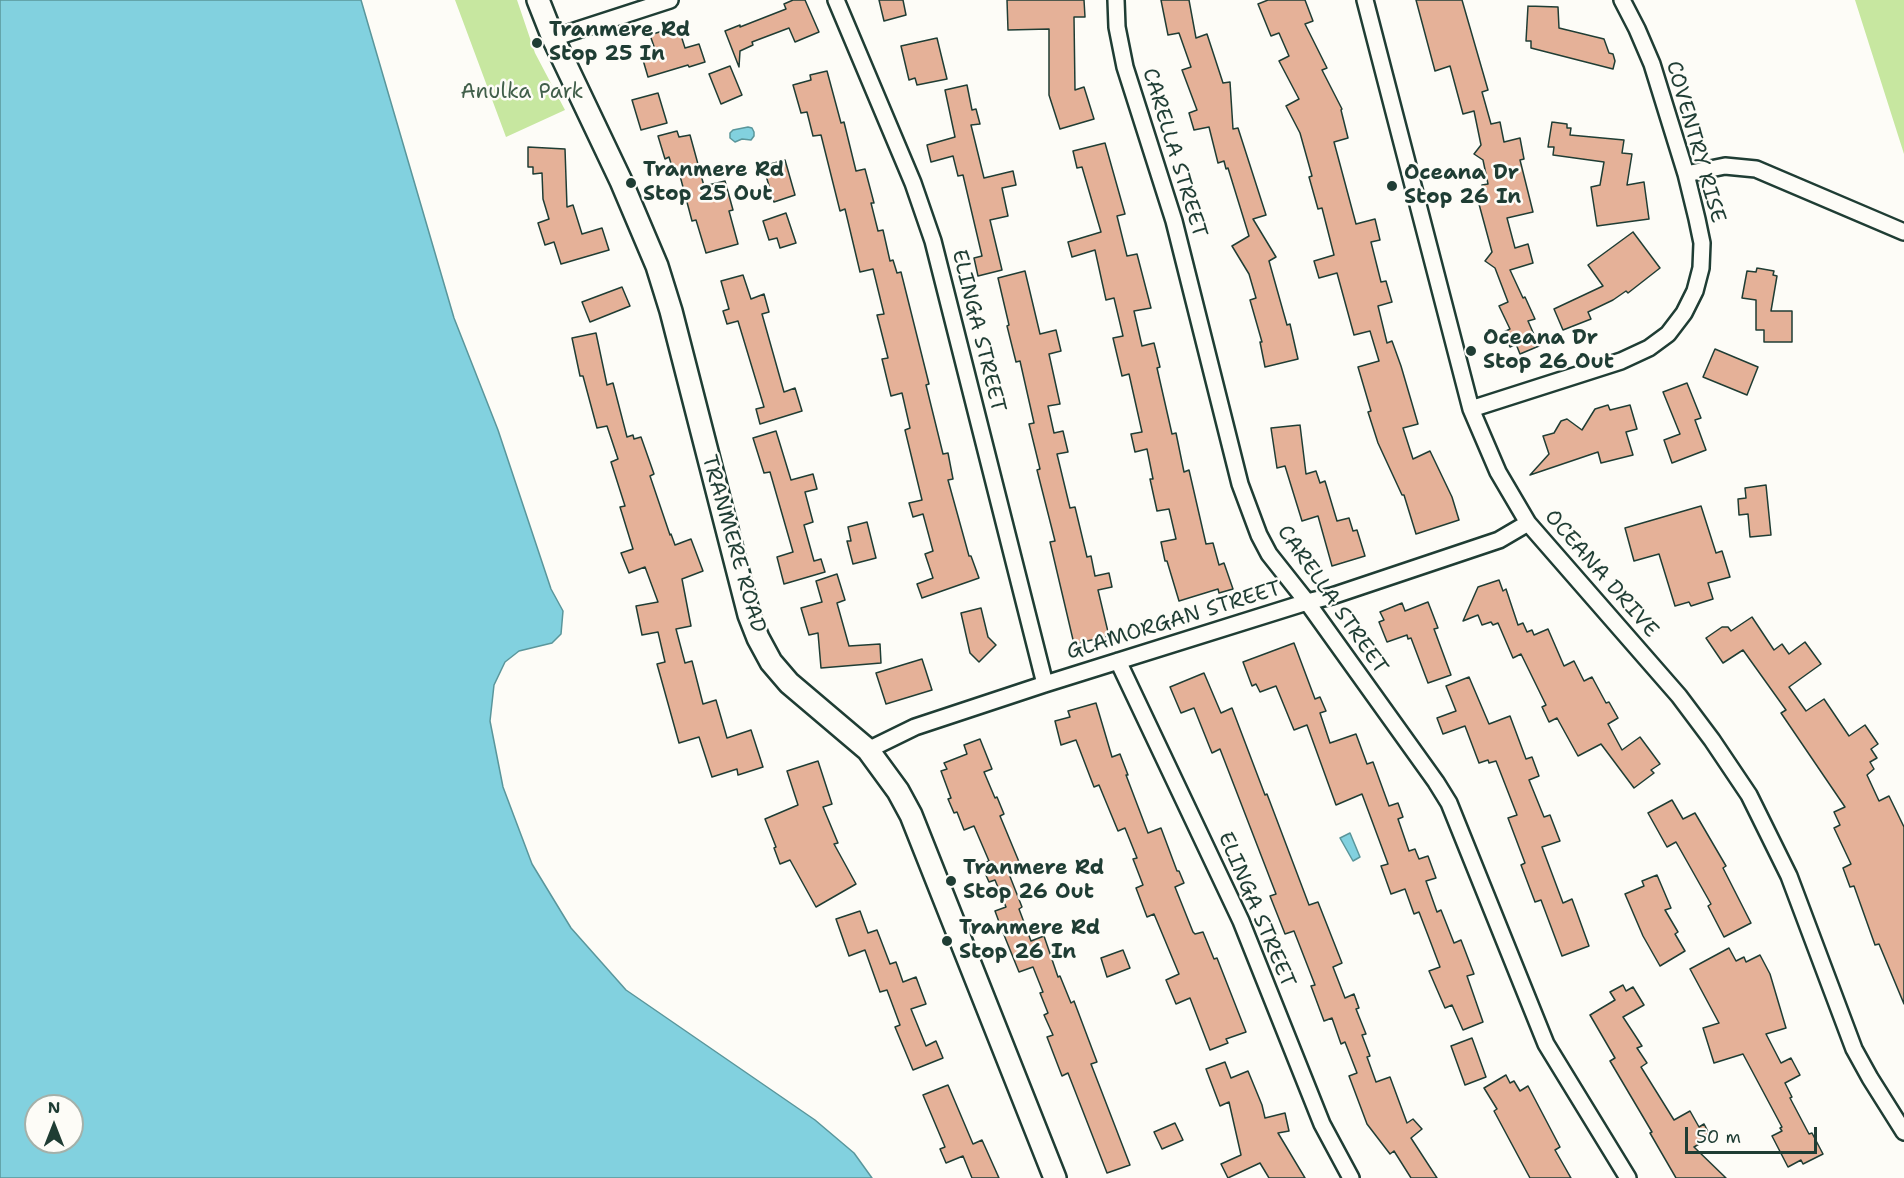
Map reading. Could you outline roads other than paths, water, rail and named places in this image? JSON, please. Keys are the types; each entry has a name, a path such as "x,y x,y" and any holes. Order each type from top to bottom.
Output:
{"street":[{"name":"TRANMERE ROAD","path":"538,0 553,38 605,144 657,266 671,311 749,615 758,638 771,662 789,683 867,750 898,791 911,815 1055,1178"},
{"path":"553,38 670,0"},
{"name":"ELINGA STREET","path":"836,0 913,183 933,241 1045,684"},
{"name":"CARELLA STREET","path":"1116,0 1120,46 1174,221 1240,484 1249,511 1264,544 1449,803 1546,1044 1628,1178"},
{"name":"OCEANA DRIVE","path":"1365,0 1471,409 1498,472 1528,523 1679,696 1749,795 1789,876 1854,1049 1904,1132"},
{"name":"COVENTRY RISE","path":"1471,409 1621,361 1649,348 1668,334 1688,306 1695,291 1701,268 1702,243 1686,174 1652,64 1622,0"},
{"path":"1686,174 1725,166 1756,169 1904,232"},
{"name":"GLAMORGAN STREET","path":"867,750 915,727 1118,661 1332,596 1499,540 1528,523"},
{"name":"ELINGA STREET","path":"1118,661 1241,921 1322,1124 1351,1178"}],"water":[{"path":"0,0 361,0 454,318 498,430 551,589 563,611 561,634 552,643 519,651 505,662 494,685 490,721 503,787 532,864 571,928 626,990 815,1120 854,1153 872,1178 0,1178"},
{"path":"748,127 754,132 751,140 742,139 735,142 730,138 733,130"},
{"path":"1350,833 1360,857 1353,861 1340,838"}],"place":[{"name":"Tranmere Rd Stop 25 In","path":"537,43"},
{"name":"Tranmere Rd Stop 25 Out","path":"631,183"},
{"name":"Oceana Dr Stop 26 In","path":"1392,186"},
{"name":"Oceana Dr Stop 26 Out","path":"1471,351"},
{"name":"Tranmere Rd Stop 26 Out","path":"951,881"},
{"name":"Tranmere Rd Stop 26 In","path":"947,941"}],"park label":[{"name":"Anulka Park","path":"522,93"}]}
